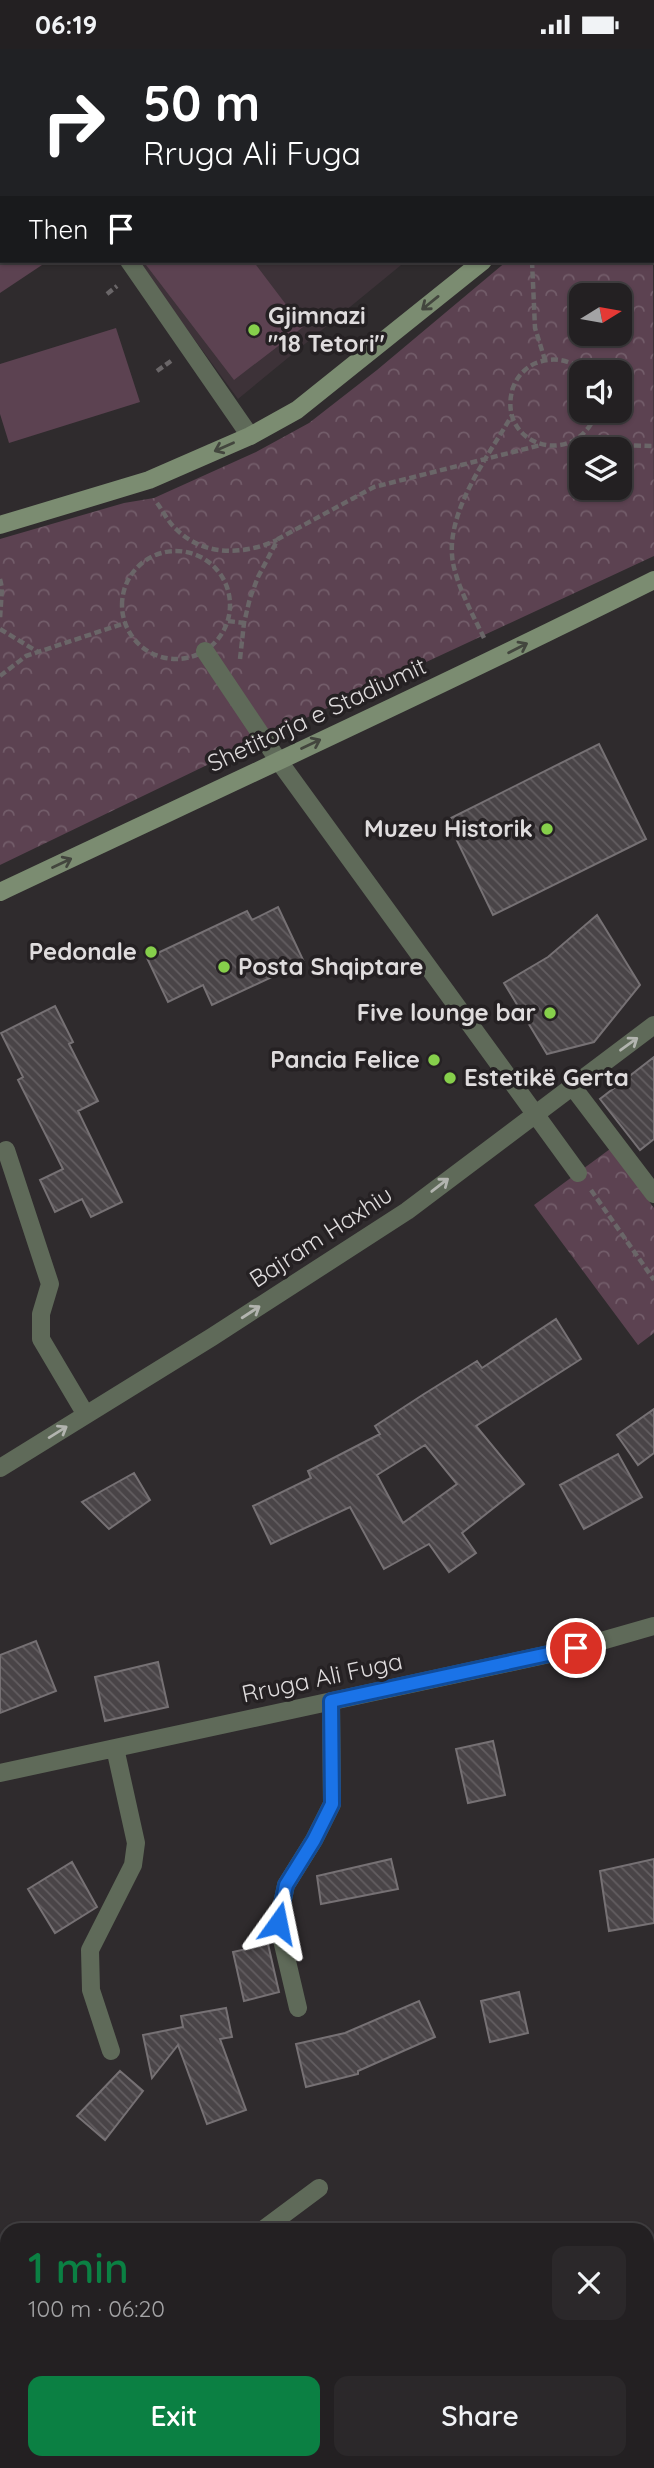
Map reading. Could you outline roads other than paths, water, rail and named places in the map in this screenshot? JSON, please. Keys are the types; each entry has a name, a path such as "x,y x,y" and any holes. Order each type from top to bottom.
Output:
{"main road":[{"path":"0,525 149,480 250,436 297,410 481,263"},
{"name":"Shetitorja e Stadiumit","path":"0,893 495,660 654,580"}],"street":[{"path":"129,263 250,436"},
{"path":"205,651 278,760 578,1173"},
{"name":"Bajram Haxhiu","path":"0,1468 407,1211 654,1025"},
{"path":"572,1086 654,1194"},
{"path":"6,1150 50,1284 41,1314 41,1339 86,1415"},
{"name":"Rruga Ali Fuga","path":"0,1773 576,1648 654,1626"},
{"path":"298,2008 278,1923 286,1885 314,1840 332,1804 331,1701"},
{"path":"111,2052 91,1990 90,1949 134,1864 136,1843 115,1748"},
{"path":"272,2223 318,2188"}],"place":[{"name":"Gjimnazi \"18 Tetori\"","path":"254,330"},
{"name":"Muzeu Historik","path":"547,829"},
{"name":"Pedonale","path":"151,952"},
{"name":"Posta Shqiptare","path":"224,967"},
{"name":"Five lounge bar","path":"550,1013"},
{"name":"Pancia Felice","path":"434,1060"},
{"name":"Estetikë Gerta","path":"450,1078"}]}
